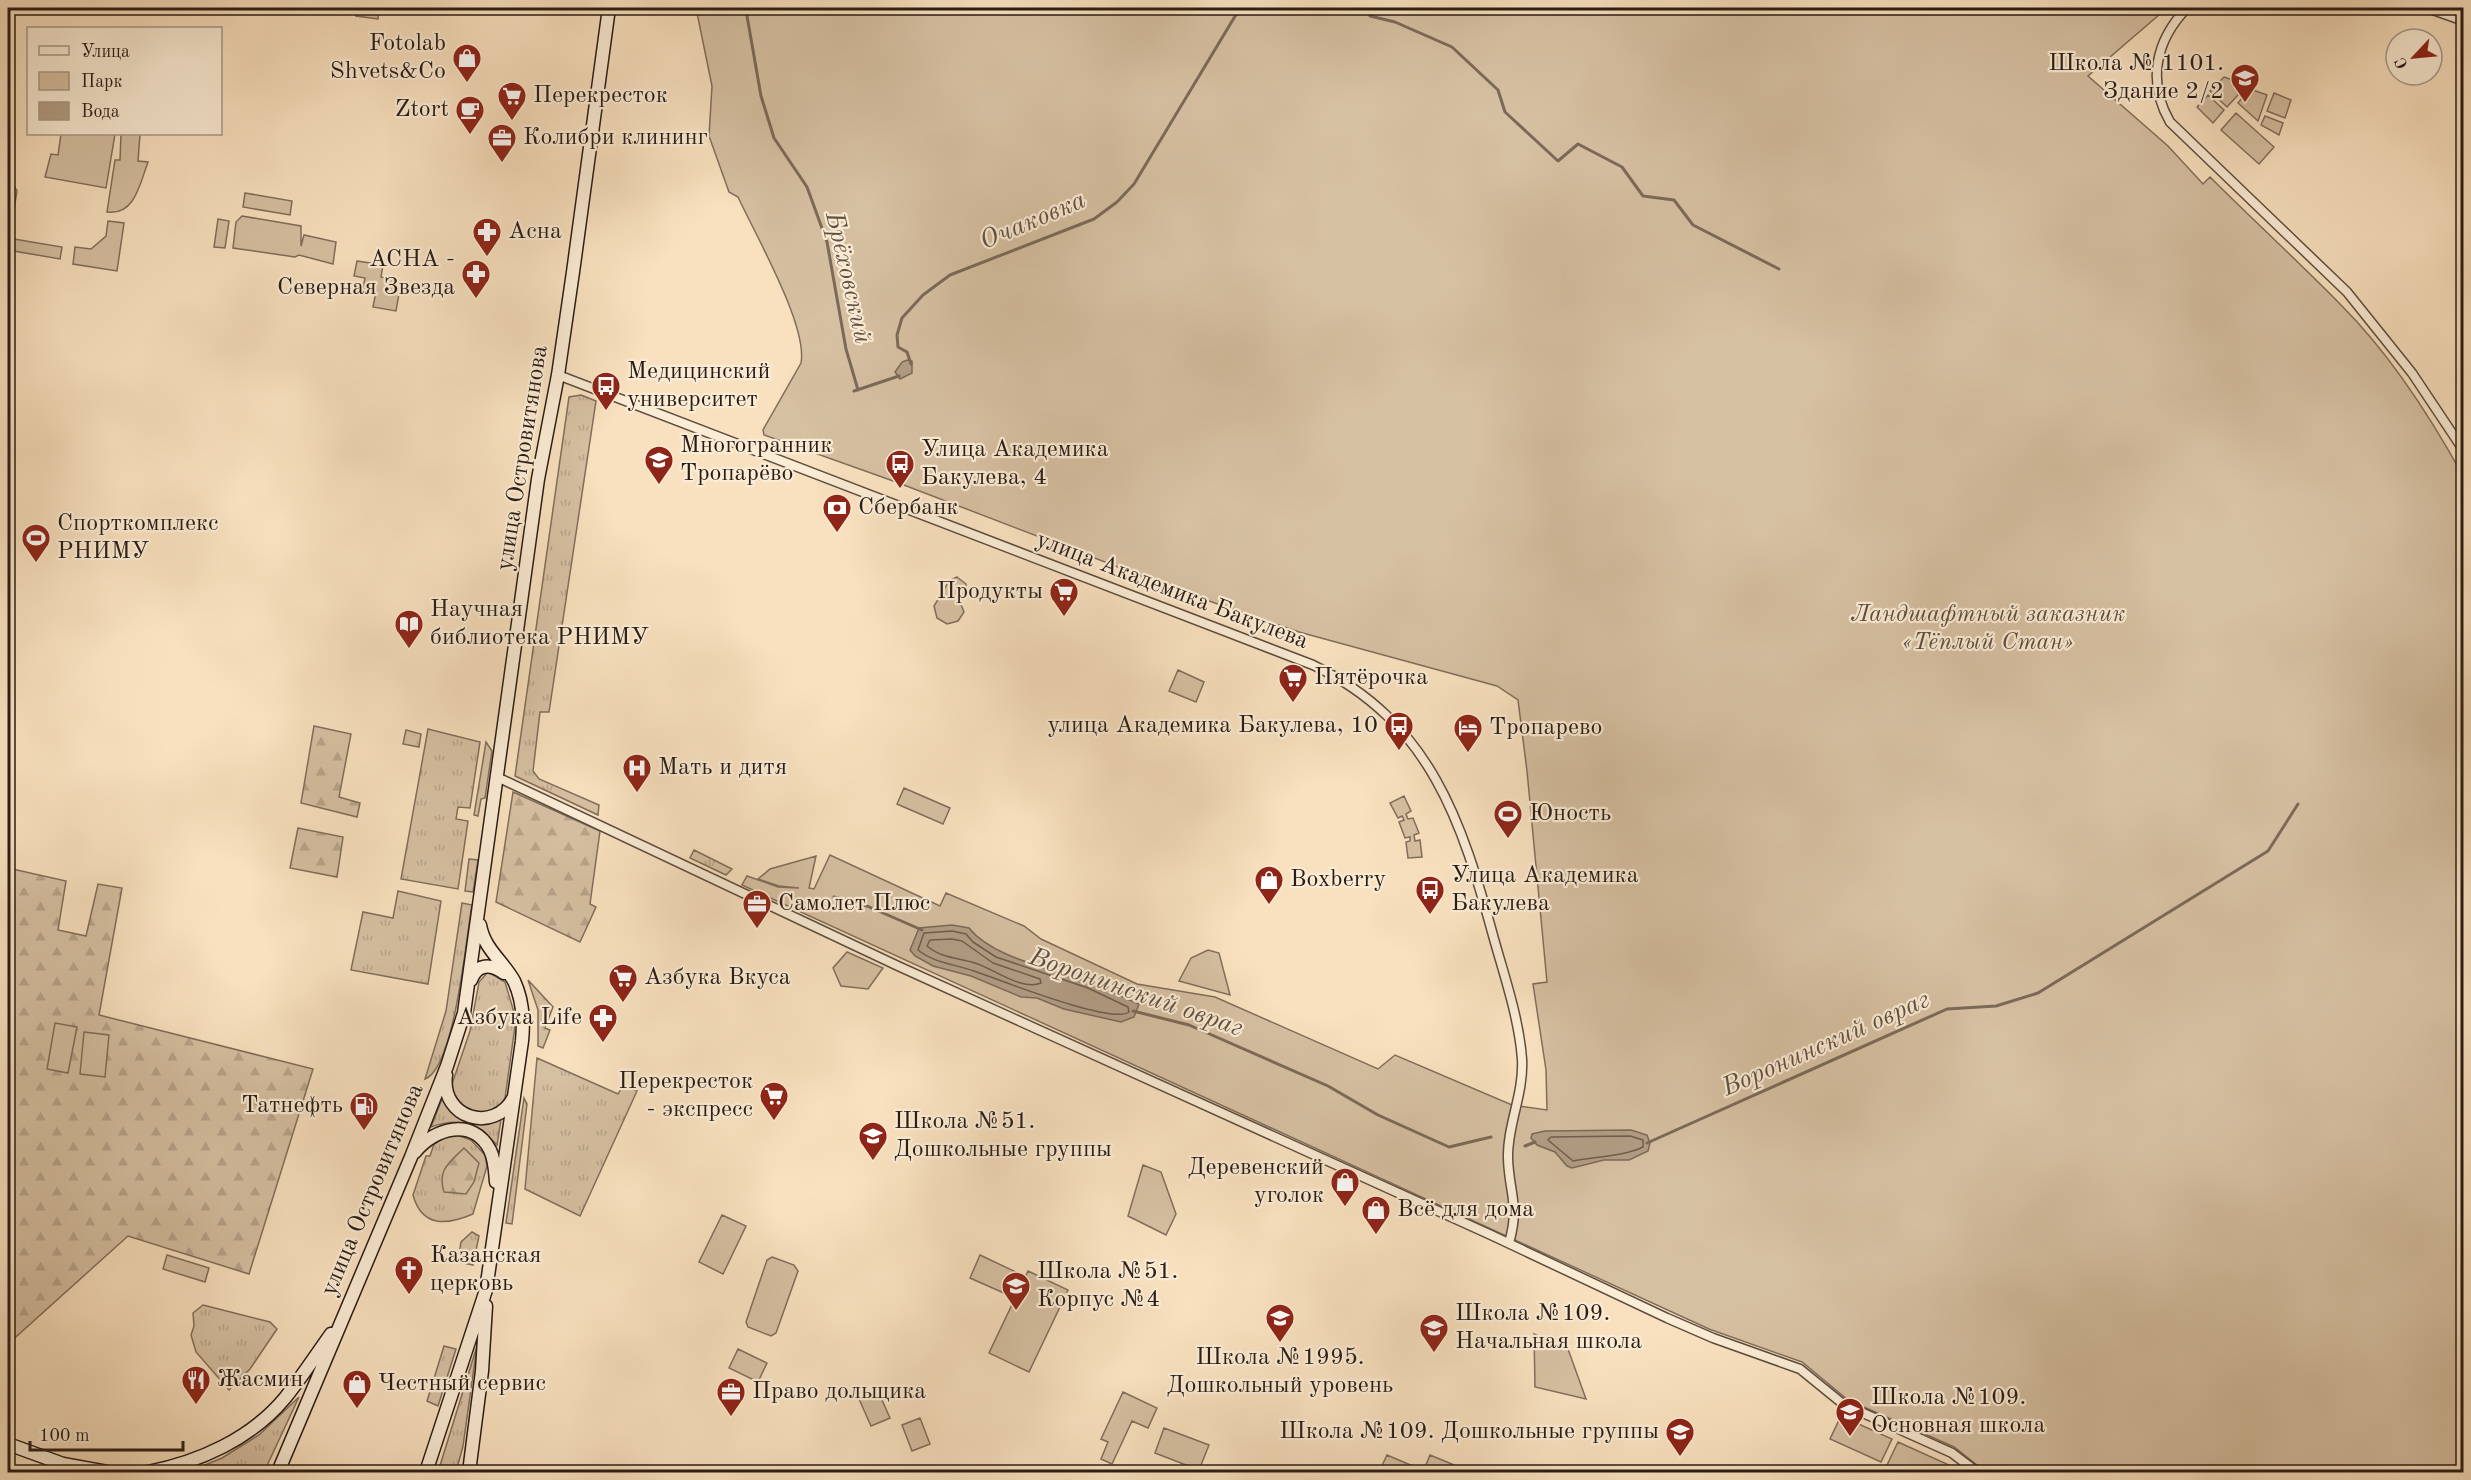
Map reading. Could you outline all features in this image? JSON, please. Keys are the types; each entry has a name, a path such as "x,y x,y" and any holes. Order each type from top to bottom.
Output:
{"main road":[{"name":"улица Островитянова","path":"278,1473 447,1066 469,987 538,479 558,375 609,8"},
{"name":"улица Островитянова","path":"426,1473 486,1290 523,1029 517,990 513,980 488,948 480,928 479,915"},
{"path":"469,987 474,972 488,966 508,976 517,990"},
{"path":"447,1066 445,1081 449,1099 456,1110 466,1116 478,1119 494,1116 506,1108 514,1096"},
{"path":"411,1157 426,1141 439,1132 454,1129 476,1134 486,1143 492,1156 497,1201"},
{"path":"467,1473 482,1371 486,1290"},
{"path":"148,1473 209,1453 261,1422 284,1398 342,1318"},
{"path":"8,1443 63,1464 107,1473"}],"street":[{"path":"2187,8 2169,28 2158,58 2157,93 2170,122 2347,292 2412,372 2463,451"},
{"path":"2427,8 2463,21"},
{"name":"улица Академика Бакулева","path":"558,375 1313,665 1361,693 1388,715 1427,765 1456,816 1489,920 1518,1029 1522,1059 1521,1090 1508,1157 1515,1204 1515,1222 1509,1242"},
{"path":"497,777 898,966 1509,1242 1713,1338 1800,1369 1843,1404 1952,1453 1977,1473"}],"green space":[{"path":"358,8 379,8 378,19 356,16"},
{"name":"Ландшафтный заказник «Тёплый Стан»","path":"696,8 2167,8 2088,76 2168,146 2203,184 2210,177 2359,324 2408,386 2463,476 2463,1472 1986,1472 1954,1447 1848,1400 1802,1362 1709,1329 742,885 747,876 778,887 799,888 779,886 758,879 770,869 816,856 809,888 814,889 830,855 940,906 946,893 1024,926 1041,939 1137,984 1215,997 1378,1069 1395,1055 1512,1105 1547,1110 1546,1070 1533,984 1547,982 1518,700 1497,686 1299,632 1186,593 896,482 764,435 763,430 801,363 801,347 789,304 738,197 729,192 709,136 712,86"},
{"path":"2224,77 2247,85 2227,107 2210,91"},
{"path":"2250,89 2267,95 2258,121 2238,103"},
{"path":"2274,93 2291,100 2285,118 2267,111"},
{"path":"2208,95 2224,110 2213,123 2197,107"},
{"path":"2236,113 2274,147 2259,164 2221,130"},
{"path":"2265,116 2283,123 2279,135 2261,125"},
{"path":"61,135 115,135 106,188 45,177 51,154 58,155"},
{"path":"121,135 140,135 138,161 148,162 139,188 124,209 107,212 115,160 120,160"},
{"path":"8,182 13,184 17,191 10,234 8,234"},
{"path":"245,193 292,201 290,215 243,207"},
{"path":"242,216 301,226 301,246 304,235 336,242 333,264 299,255 295,257 233,248 236,222"},
{"path":"218,219 229,221 225,248 214,247"},
{"path":"108,221 124,223 117,271 73,264 75,247 91,249 106,236"},
{"path":"8,238 62,247 60,259 8,250"},
{"path":"357,261 383,265 381,277 394,280 393,287 400,288 396,311 373,307 376,292 363,289 365,278 354,276"},
{"path":"581,395 596,401 549,712 540,712 533,771 539,779 599,805 598,815 515,776 569,397"},
{"path":"957,577 966,584 966,591 958,597 964,612 958,621 947,624 937,618 934,606 949,581"},
{"path":"1178,670 1204,682 1196,702 1169,691"},
{"path":"314,726 351,734 339,797 360,803 357,817 301,803"},
{"path":"428,729 480,742 470,808 458,807 456,819 468,821 458,889 401,879"},
{"path":"406,730 421,734 419,747 403,744"},
{"path":"486,742 492,751 485,798 481,799 478,816 474,815"},
{"path":"904,788 950,808 943,824 897,804"},
{"path":"513,792 600,831 590,904 596,907 580,942 496,902"},
{"path":"1404,796 1411,811 1406,814 1408,819 1413,818 1419,833 1414,835 1415,841 1420,840 1422,857 1408,858 1406,842 1410,841 1410,837 1405,838 1399,822 1404,820 1402,816 1398,818 1390,803"},
{"path":"298,828 343,837 337,877 290,868"},
{"path":"694,850 732,869 726,875 690,858"},
{"path":"469,859 478,860 473,892 465,891"},
{"path":"8,868 66,881 58,930 86,936 98,884 122,888 99,1015 313,1069 249,1274 128,1236 8,1344"},
{"path":"398,891 441,901 428,984 351,970 363,912 393,918"},
{"path":"462,903 472,905 458,1000 444,1052 435,1070 425,1079 446,1011"},
{"path":"1208,950 1219,953 1230,995 1179,981 1191,958"},
{"path":"847,952 883,968 868,989 841,986 833,968"},
{"path":"488,972 505,982 516,1019 505,1098 494,1110 467,1111 453,1097 452,1084 470,1031 479,982"},
{"path":"528,980 553,1007 545,1028 550,1030 543,1048 538,1046 538,1010"},
{"path":"55,1023 77,1027 68,1073 47,1069"},
{"path":"84,1032 109,1035 105,1077 80,1074"},
{"path":"537,1058 618,1094 623,1085 637,1091 580,1216 525,1189"},
{"path":"524,1098 527,1104 512,1224 506,1223"},
{"path":"442,1099 453,1113 468,1121 484,1123 501,1119 497,1145 475,1127 467,1124 450,1122 431,1127"},
{"path":"457,1135 471,1140 485,1155 487,1166 473,1214 445,1222 429,1218 423,1213 417,1206 413,1195 426,1156 430,1156 434,1144 447,1136"},
{"path":"464,1148 479,1163 474,1182 466,1194 444,1192 443,1172"},
{"path":"1143,1165 1161,1172 1176,1214 1166,1235 1128,1216"},
{"path":"722,1215 746,1226 723,1274 699,1262"},
{"path":"472,1232 479,1236 473,1265 458,1262 461,1242"},
{"path":"167,1255 209,1268 205,1282 163,1269"},
{"path":"980,1255 1016,1272 1006,1294 970,1278"},
{"path":"772,1257 794,1265 798,1271 776,1333 771,1336 748,1327 746,1322 767,1260"},
{"path":"1028,1271 1068,1290 1029,1372 989,1353"},
{"path":"203,1305 270,1322 277,1329 250,1369 229,1390 196,1352 191,1335 194,1326 193,1313"},
{"path":"1534,1334 1568,1349 1586,1399 1535,1387"},
{"path":"444,1346 456,1349 438,1406 427,1401"},
{"path":"477,1346 463,1446 456,1472 438,1472"},
{"path":"738,1349 767,1363 758,1382 729,1368"},
{"path":"878,1391 890,1418 871,1426 859,1399"},
{"path":"1123,1392 1157,1408 1148,1428 1132,1421 1112,1464 1101,1459 1108,1442 1101,1439"},
{"path":"299,1397 264,1472 188,1472 222,1458 259,1435"},
{"path":"1841,1416 1892,1439 1881,1462 1830,1439"},
{"path":"920,1418 930,1444 912,1451 902,1425"},
{"path":"1164,1428 1209,1445 1199,1470 1155,1453"},
{"path":"1898,1442 1949,1465 1945,1472 1903,1472 1887,1465"},
{"path":"1387,1455 1415,1467 1413,1472 1379,1472"},
{"path":"1430,1455 1466,1470 1465,1472 1423,1472"}],"water":[{"path":"912,361 912,373 900,379 895,372 902,362"},
{"path":"952,925 969,928 979,938 1007,955 1094,984 1139,1004 1134,1017 1121,1022 1064,1009 1037,998 1021,997 971,976 933,966 915,956 910,950 919,928"},
{"path":"1631,1130 1647,1135 1650,1143 1648,1151 1629,1160 1604,1160 1572,1168 1567,1166 1555,1152 1537,1145 1531,1138 1532,1134 1545,1131"}],"waterway":[{"name":"Брёховский","path":"743,8 747,16 761,96 774,138 807,187 827,242 846,349 858,390"},
{"name":"Очаковка","path":"911,364 907,352 898,347 897,335 902,318 923,295 950,275 1094,219 1117,202 1134,184 1240,8"},
{"path":"1367,8 1370,16 1395,22 1452,47 1498,90 1505,112 1558,161 1578,144 1622,167 1643,196 1674,200 1693,225 1779,269"},
{"name":"Очаковка","path":"854,391 899,376"},
{"name":"Воронинский овраг","path":"1647,1143 1947,1009 1996,1006 2038,993 2268,851 2298,804"},
{"name":"Воронинский овраг","path":"834,897 867,906 922,930"},
{"name":"Воронинский овраг","path":"1133,1011 1189,1025 1328,1086 1378,1115 1449,1147 1491,1137"},
{"name":"Воронинский овраг","path":"1525,1146 1535,1142"}],"place":[{"name":"Fotolab Shvets&Co","path":"467,84"},
{"name":"Школа № 1101. Здание 2/2","path":"2245,104"},
{"name":"Перекресток","path":"512,122"},
{"name":"Ztort","path":"470,136"},
{"name":"Колибри клининг","path":"502,164"},
{"name":"Асна","path":"487,258"},
{"name":"АСНА - Северная Звезда","path":"476,300"},
{"name":"Медицинский университет","path":"606,412"},
{"name":"Многогранник Тропарёво","path":"659,486"},
{"name":"Улица Академика Бакулева, 4","path":"900,490"},
{"name":"Сбербанк","path":"837,534"},
{"name":"Спорткомплекс РНИМУ","path":"36,564"},
{"name":"Продукты","path":"1064,618"},
{"name":"Научная библиотека РНИМУ","path":"409,650"},
{"name":"Пятёрочка","path":"1293,704"},
{"name":"улица Академика Бакулева, 10","path":"1399,752"},
{"name":"Тропарево","path":"1468,754"},
{"name":"Мать и дитя","path":"637,794"},
{"name":"Юность","path":"1508,840"},
{"name":"Boxberry","path":"1269,906"},
{"name":"Улица Академика Бакулева","path":"1430,916"},
{"name":"Самолет Плюс","path":"757,930"},
{"name":"Азбука Вкуса","path":"623,1004"},
{"name":"Азбука Life","path":"603,1044"},
{"name":"Перекресток - экспресс","path":"774,1122"},
{"name":"Татнефть","path":"364,1132"},
{"name":"Школа №51. Дошкольные группы","path":"873,1162"},
{"name":"Деревенский уголок","path":"1345,1208"},
{"name":"Всё для дома","path":"1376,1236"},
{"name":"Казанская церковь","path":"409,1296"},
{"name":"Школа №51. Корпус №4","path":"1016,1312"},
{"name":"Школа №1995. Дошкольный уровень","path":"1280,1344"},
{"name":"Школа №109. Начальная школа","path":"1434,1354"},
{"name":"Жасмин","path":"196,1406"},
{"name":"Честный сервис","path":"357,1410"},
{"name":"Право дольщика","path":"731,1418"},
{"name":"Школа №109. Основная школа","path":"1850,1438"},
{"name":"Школа №109. Дошкольные группы","path":"1680,1458"}]}
